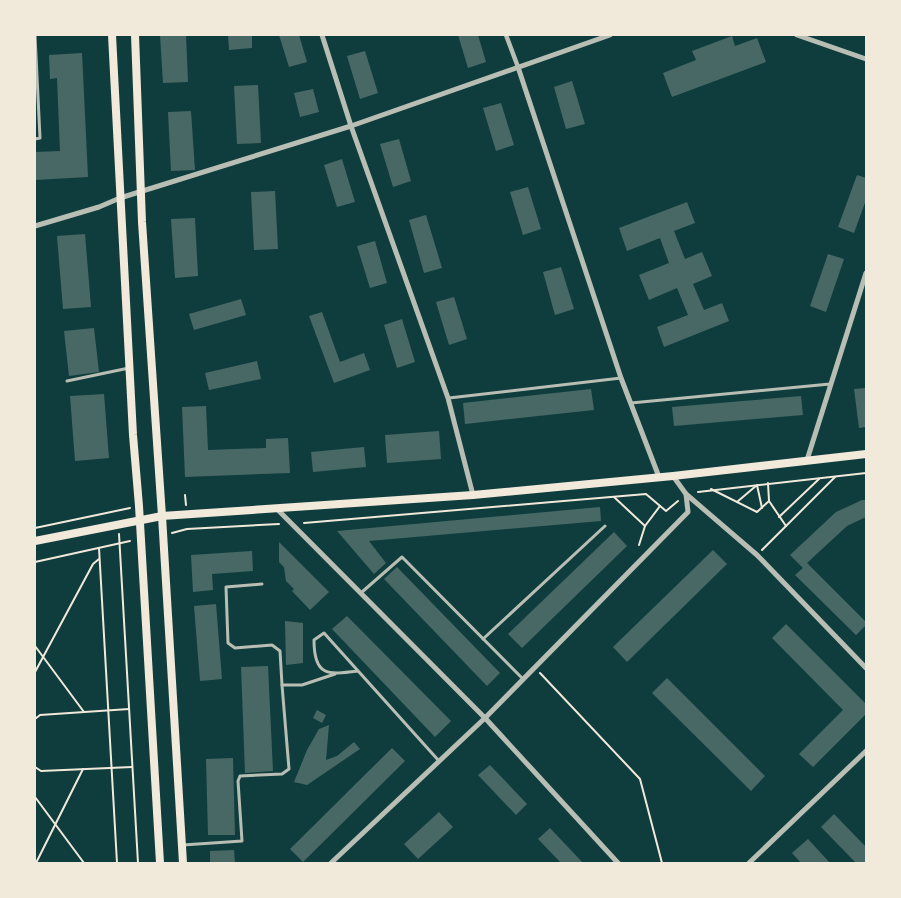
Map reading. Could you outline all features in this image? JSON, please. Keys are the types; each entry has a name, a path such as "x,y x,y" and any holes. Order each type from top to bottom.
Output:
{"main road":[{"path":"112,35 133,435 140,520 160,863"},
{"path":"135,35 142,192 183,863"},
{"path":"35,541 162,516 473,495 673,476 866,454"}],"street":[{"path":"322,35 351,126 448,398 473,495"},
{"path":"506,35 621,378 659,477"},
{"path":"35,226 351,126 610,35"},
{"path":"797,35 866,59"},
{"path":"807,460 866,274"},
{"path":"673,476 686,494 757,555 866,668"},
{"path":"331,863 485,718 688,512 686,494"},
{"path":"277,508 485,718 618,863"},
{"path":"749,863 866,750"}],"lane":[{"path":"35,139 40,138 36,35"},
{"path":"67,381 130,368"},
{"path":"448,398 621,378"},
{"path":"631,403 830,384"},
{"path":"483,639 605,526"},
{"path":"362,592 402,557 523,679"},
{"path":"182,845 242,841 238,781 240,776 282,774 289,768 280,651 272,645 235,648 228,644 226,587 262,584"},
{"path":"335,674 324,670 316,663 314,640 324,633 440,761"},
{"path":"282,685 302,685 335,674 358,671"}],"path":[{"path":"187,529 293,524 646,494 666,511 686,494 711,489 866,473"},
{"path":"757,555 836,476"},
{"path":"779,517 820,478"},
{"path":"768,483 769,501 786,526"},
{"path":"737,502 757,485"},
{"path":"757,485 762,508"},
{"path":"711,489 757,512 769,501"},
{"path":"614,497 645,526"},
{"path":"35,528 139,506"},
{"path":"639,545 645,526 660,506"},
{"path":"118,524 138,863"},
{"path":"35,562 119,543"},
{"path":"99,548 117,863"},
{"path":"35,672 93,564 100,558"},
{"path":"35,646 84,712"},
{"path":"535,668 640,779 662,863"},
{"path":"35,719 40,715 129,709"},
{"path":"35,767 41,770 132,766"},
{"path":"36,863 83,769"},
{"path":"35,797 84,863"}],"building":[{"path":"160,35 186,35 188,82 163,83"},
{"path":"228,35 252,35 252,48 229,50"},
{"path":"279,35 299,35 307,62 289,67"},
{"path":"458,35 478,35 486,62 468,68"},
{"path":"732,36 735,46 757,38 766,62 672,97 663,73 696,60 692,51"},
{"path":"365,51 378,93 360,99 347,56"},
{"path":"82,53 88,177 35,180 35,152 60,151 57,78 50,79 49,55"},
{"path":"572,81 585,124 566,129 554,87"},
{"path":"258,85 261,143 237,144 234,86"},
{"path":"313,89 319,112 300,117 294,93"},
{"path":"501,103 514,145 496,151 483,108"},
{"path":"191,111 195,170 171,171 168,112"},
{"path":"399,139 411,181 393,187 380,144"},
{"path":"342,159 355,202 337,207 324,165"},
{"path":"857,175 866,178 866,200 854,233 838,227"},
{"path":"528,187 541,229 523,235 510,192"},
{"path":"275,191 278,249 254,250 251,192"},
{"path":"687,202 695,223 674,231 685,259 702,252 712,276 693,284 704,310 722,303 729,321 664,347 657,327 688,315 677,288 649,300 639,275 669,263 660,238 627,251 619,228"},
{"path":"426,215 442,268 424,273 409,220"},
{"path":"195,218 198,276 175,278 171,219"},
{"path":"85,234 91,307 63,309 57,236"},
{"path":"375,241 387,283 370,288 357,246"},
{"path":"828,254 844,259 826,312 810,306"},
{"path":"561,267 574,309 555,315 543,272"},
{"path":"454,297 467,339 449,345 436,302"},
{"path":"241,299 246,315 194,330 189,314"},
{"path":"322,312 340,362 364,353 370,370 334,383 309,316"},
{"path":"402,319 415,362 397,368 384,325"},
{"path":"94,328 99,372 69,376 64,331"},
{"path":"257,361 261,379 209,390 205,373"},
{"path":"866,388 866,427 859,428 854,389"},
{"path":"591,389 594,410 465,424 463,403"},
{"path":"104,394 109,458 75,461 70,396"},
{"path":"801,396 803,415 674,426 672,407"},
{"path":"206,406 208,450 266,448 266,439 288,438 290,473 185,477 182,407"},
{"path":"439,431 441,459 387,463 385,435"},
{"path":"364,447 366,467 313,472 311,452"},
{"path":"866,500 866,517 847,526 807,563 866,622 866,625 856,635 795,575 803,568 790,555 836,512"},
{"path":"600,507 601,521 369,541 386,563 374,574 337,531"},
{"path":"614,532 627,546 522,648 508,634"},
{"path":"279,542 329,592 310,610 292,591 294,589 286,581 284,567 279,562"},
{"path":"713,550 727,564 627,662 613,647"},
{"path":"252,551 253,571 212,574 213,590 193,592 191,555"},
{"path":"397,567 500,673 487,686 384,579"},
{"path":"216,604 222,679 200,681 194,606"},
{"path":"347,616 451,721 435,737 332,629"},
{"path":"285,621 303,623 303,663 286,665"},
{"path":"786,624 866,704 866,714 813,767 799,754 843,710 772,638"},
{"path":"268,666 273,771 245,773 241,667"},
{"path":"667,678 765,776 751,791 652,693"},
{"path":"317,710 326,715 322,723 313,718"},
{"path":"329,725 326,760 337,756 354,742 360,749 307,785 294,782 307,750 319,729"},
{"path":"392,748 405,761 303,862 290,849"},
{"path":"233,758 235,835 208,835 206,759"},
{"path":"490,765 527,804 516,815 478,775"},
{"path":"439,812 453,827 418,859 404,844"},
{"path":"834,814 866,847 866,863 856,863 821,827"},
{"path":"550,828 583,863 561,863 538,839"},
{"path":"808,839 830,863 801,863 792,853"},
{"path":"234,850 235,863 210,863 210,851"}]}
